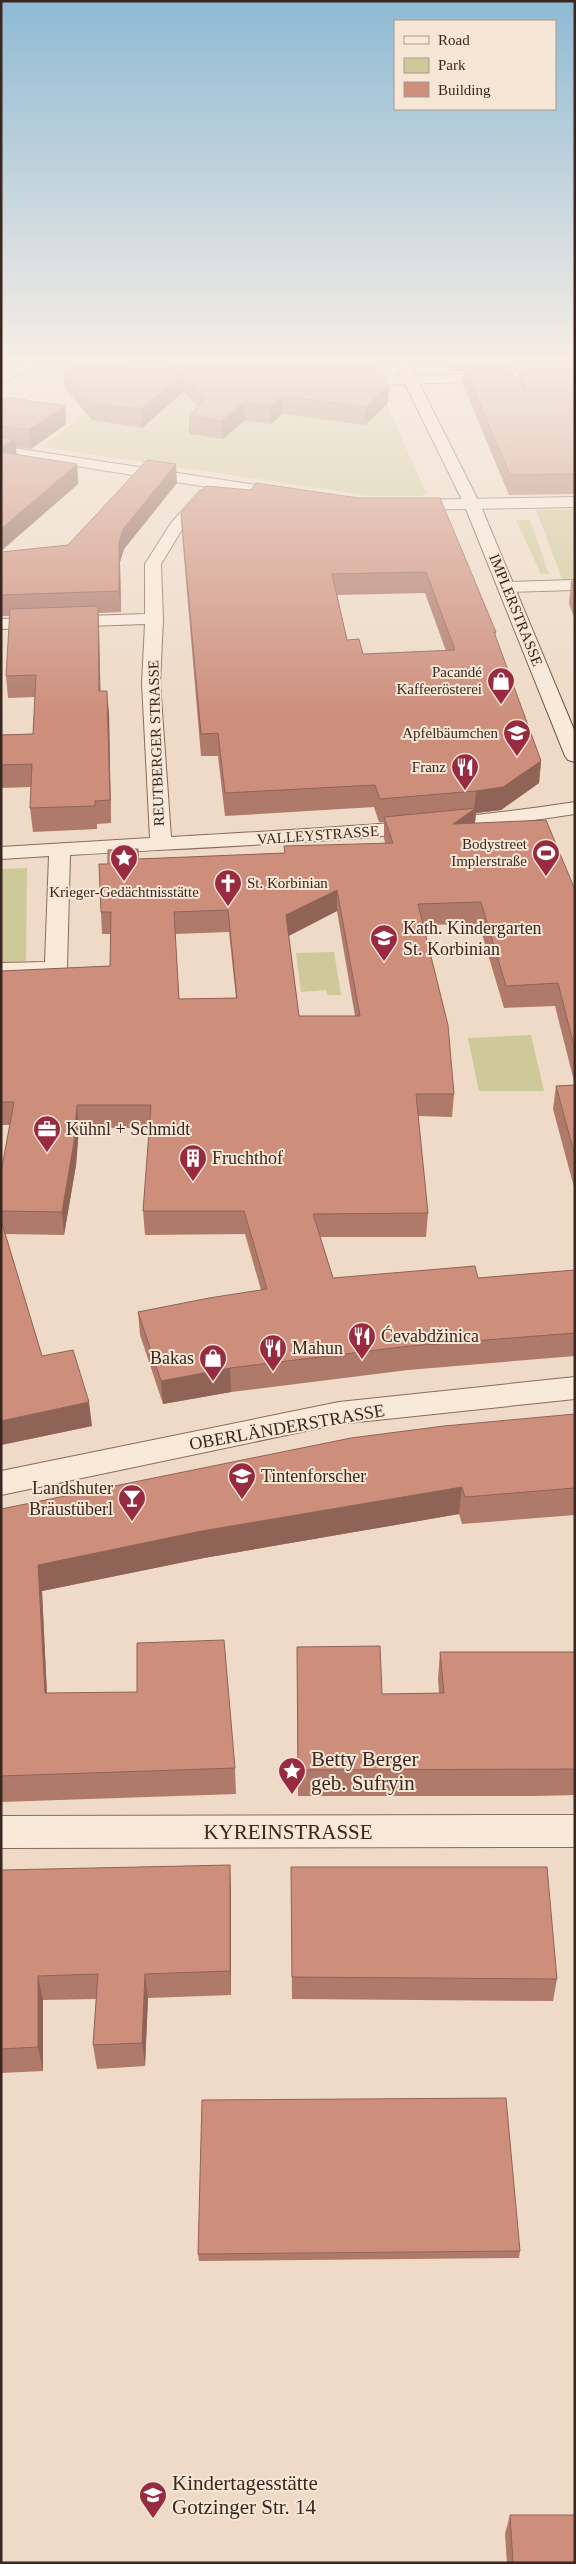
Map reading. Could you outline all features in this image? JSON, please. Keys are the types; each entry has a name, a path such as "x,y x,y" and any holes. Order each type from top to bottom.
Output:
{"street":[{"path":"181,479 302,497"},
{"name":"IMPLERSTRASSE","path":"460,479 508,587 575,756"},
{"name":"REUTBERGER STRASSE","path":"161,844 151,683 154,619 153,564 177,526 215,484"},
{"path":"392,505 575,502"},
{"path":"508,587 575,586"},
{"path":"1,624 154,619"},
{"name":"VALLEYSTRASSE","path":"1,853 436,826 491,821 575,808"},
{"path":"1,970 56,968 60,850"},
{"name":"OBERLÄNDERSTRASSE","path":"1,1483 339,1414 575,1388"},
{"name":"KYREINSTRASSE","path":"1,1832 575,1831"}],"green space":[{"path":"255,479 420,479 426,493 421,496 372,496"},
{"path":"575,509 575,581 563,581 536,510"},
{"path":"516,520 530,520 549,574 541,574"},
{"path":"27,868 26,961 1,962 1,869"},
{"path":"334,952 341,995 328,995 326,990 301,992 296,953"},
{"path":"531,1035 544,1091 479,1091 468,1038"}],"building":[{"path":"1,479 60,479 1,529"},
{"path":"130,479 164,479 123,529 119,542 119,591 1,595 1,552 68,545"},
{"path":"256,483 358,498 440,498 496,632 494,632 541,761 503,787 476,791 380,799 375,785 225,793 218,733 201,734 181,514 206,486 251,490","holes":["426,572 455,650 363,654 359,639 347,640 332,574"]},
{"path":"575,580 575,592 571,582"},
{"path":"98,606 99,691 107,691 110,800 95,801 95,806 30,808 32,764 1,765 1,735 33,734 36,675 6,676 10,609"},
{"path":"476,808 453,824 546,820 575,890 575,1050 558,983 506,986 481,902 418,904 448,1025 454,1094 416,1094 428,1213 313,1214 333,1278 475,1266 478,1278 575,1270 575,1333 410,1346 230,1368 161,1381 138,1312 267,1289 244,1211 143,1211 151,1105 77,1105 74,1142 62,1212 1,1211 1,1172 14,1102 1,1102 1,971 110,966 111,912 101,912 99,864 108,864 108,850 138,849 138,859 285,853 284,846 393,843 384,817","holes":["337,890 360,1016 299,1016 286,915","228,910 237,998 179,999 174,912"]},
{"path":"575,1085 575,1156 556,1086"},
{"path":"1,1220 42,1356 73,1350 89,1402 1,1421"},
{"path":"575,1414 575,1488 465,1497 462,1487 202,1531 38,1565 45,1693 137,1692 137,1643 224,1640 235,1768 1,1776 1,1509 351,1438 444,1426"},
{"path":"380,1646 382,1694 444,1693 440,1652 575,1652 575,1769 298,1770 297,1647"},
{"path":"230,1865 230,1971 145,1974 142,2043 93,2045 98,1974 38,1976 38,2047 1,2049 1,1870"},
{"path":"291,1867 547,1867 557,1979 292,1977"},
{"path":"506,2098 520,2251 198,2254 202,2100"},
{"path":"510,2515 575,2515 575,2563 513,2563"}],"place":[{"name":"Pacandé Kaffeerösterei","path":"501,705"},
{"name":"Apfelbäumchen","path":"517,757"},
{"name":"Franz","path":"465,791"},
{"name":"Bodystreet Implerstraße","path":"546,877"},
{"name":"Krieger-Gedächtnisstätte","path":"124,882"},
{"name":"St. Korbinian","path":"228,907"},
{"name":"Kath. Kindergarten St. Korbinian","path":"384,962"},
{"name":"Kühnl + Schmidt","path":"47,1153"},
{"name":"Fruchthof","path":"193,1182"},
{"name":"Ćevabdžinica","path":"362,1360"},
{"name":"Mahun","path":"273,1372"},
{"name":"Bakas","path":"213,1382"},
{"name":"Tintenforscher","path":"242,1500"},
{"name":"Landshuter Bräustüberl","path":"132,1522"},
{"name":"Betty Berger geb. Sufryin","path":"292,1795"},
{"name":"Kindertagesstätte Gotzinger Str. 14","path":"153,2519"}]}
